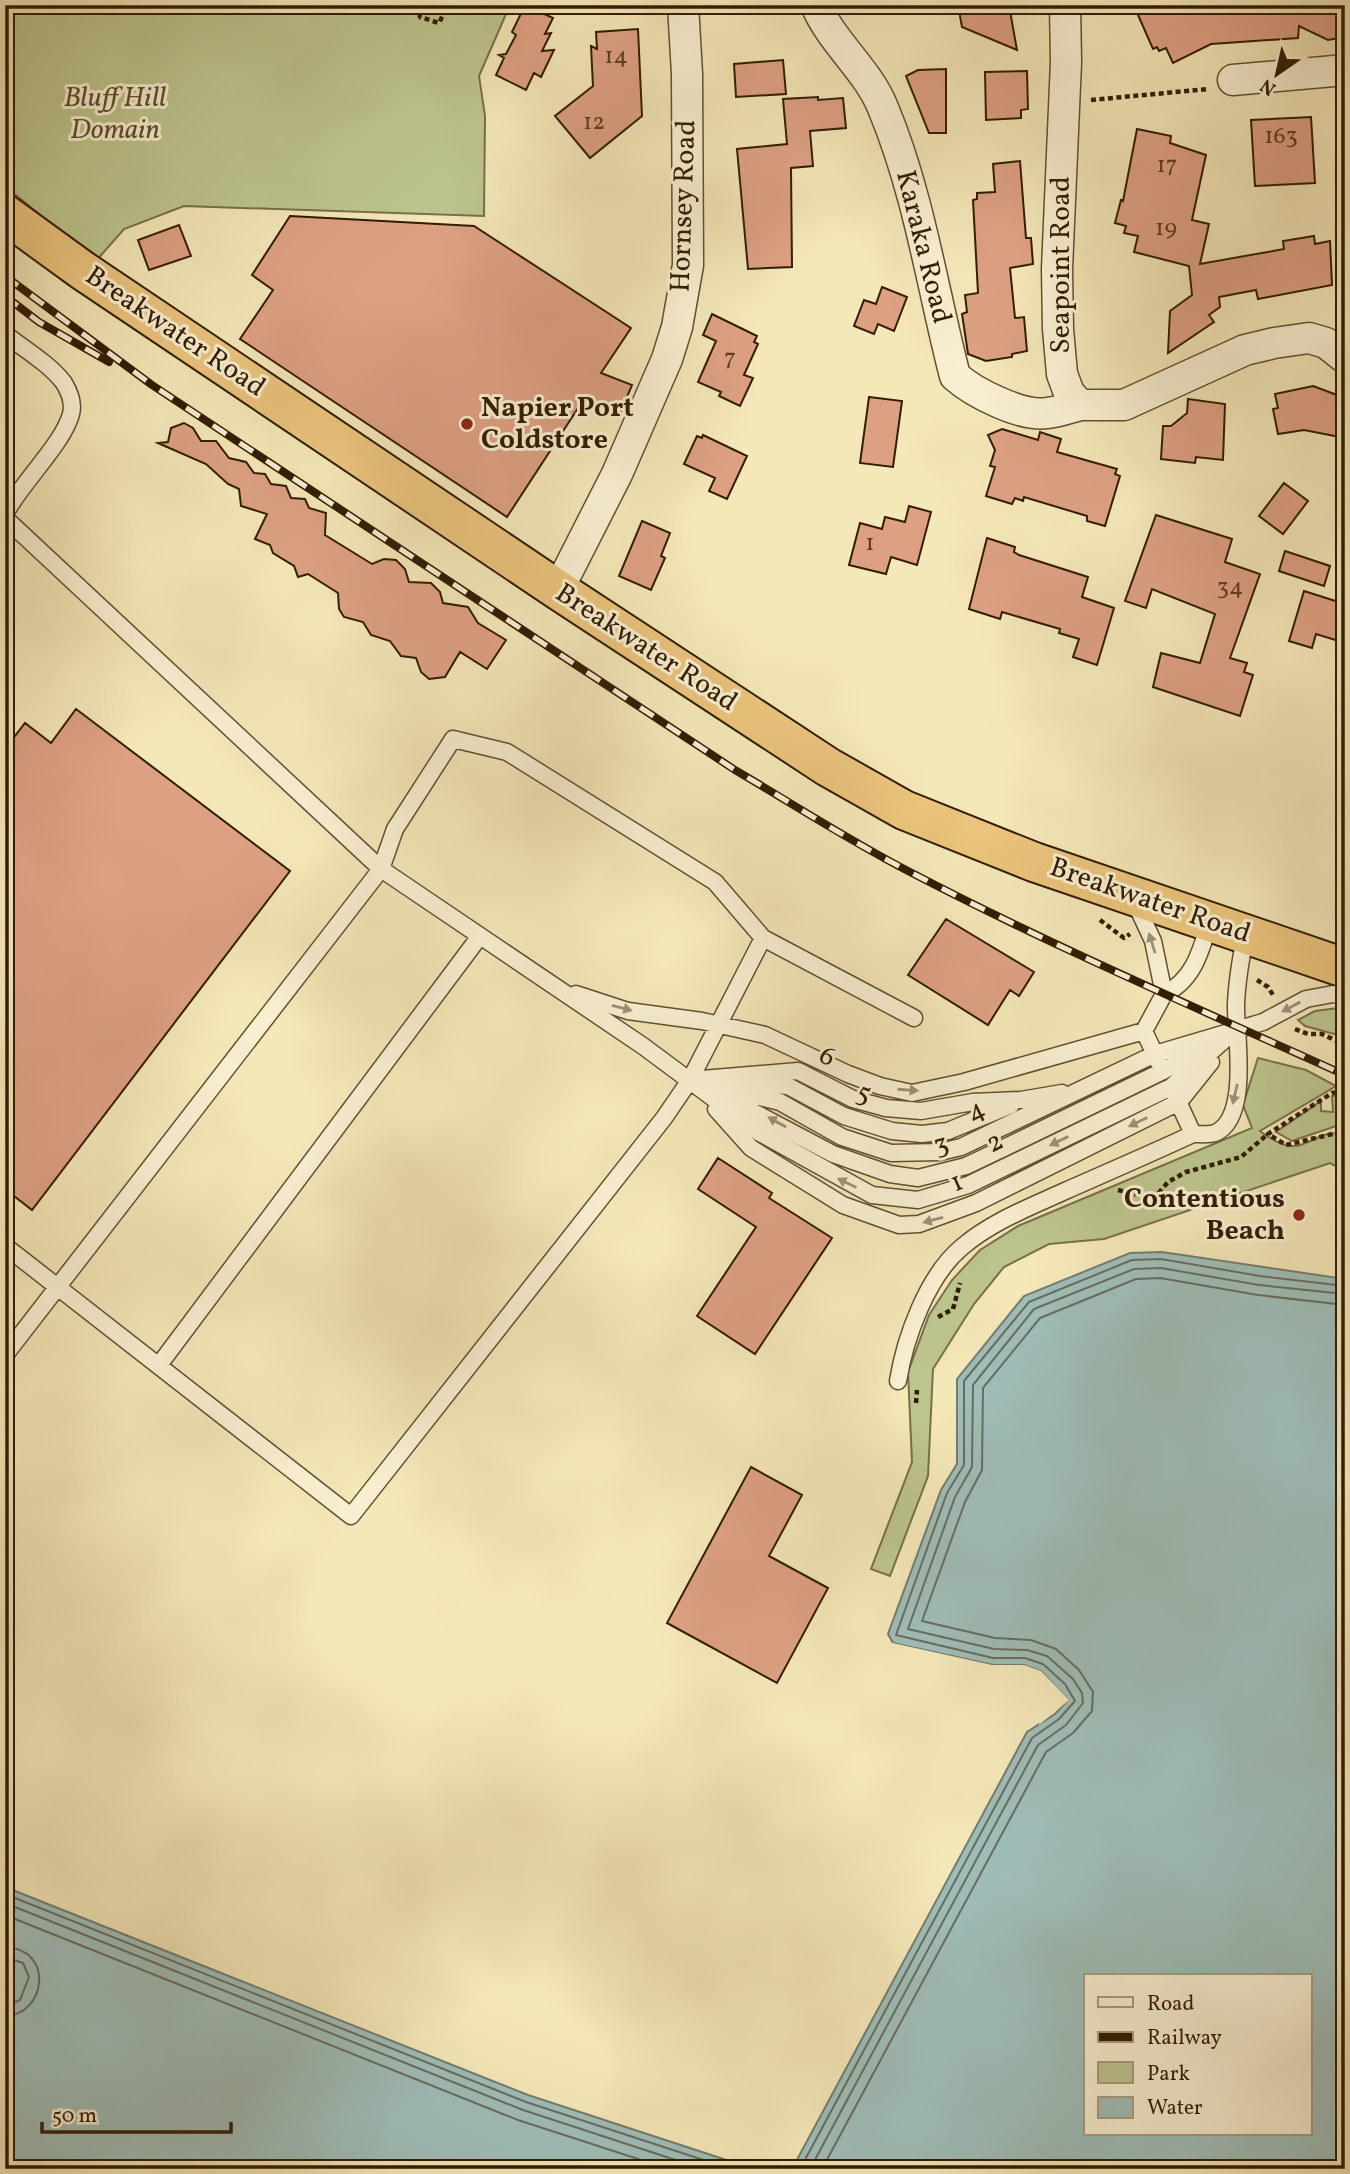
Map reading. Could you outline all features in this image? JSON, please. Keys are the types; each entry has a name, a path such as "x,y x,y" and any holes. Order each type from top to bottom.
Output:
{"highway":[{"name":"Breakwater Road","path":"5,214 82,270 558,590 828,767 904,810 1034,862 1345,968"}],"street":[{"name":"Hornsey Road","path":"558,590 637,428 667,359 682,303 689,238 687,74 683,5"},
{"name":"Karaka Road","path":"816,5 824,24 882,105 906,172 955,376 992,399 1031,412 1045,414 1080,405"},
{"name":"Seapoint Road","path":"1065,5 1057,269 1058,329 1062,374 1069,393 1080,405"},
{"path":"1223,84 1345,70"},
{"path":"1080,405 1124,405 1245,349 1275,343 1309,338 1326,343 1345,358"}],"lane":[{"path":"5,334 63,382 72,398 71,414 62,433 16,493 5,516 381,869 690,1080"},
{"path":"5,1355 381,869 395,829 453,739 507,752 715,881 763,939 914,1018"},
{"path":"1132,895 1153,941 1164,994"},
{"path":"557,988 628,1011 719,1024 765,1035 848,1074 880,1086 912,1093 964,1082 1143,1031 1164,994 1182,986 1198,957 1210,921"},
{"path":"898,1381 904,1347 917,1314 936,1279 960,1248 988,1229 1038,1204 1193,1135 1214,1133 1230,1114 1241,1069 1236,1007 1238,973 1246,933"},
{"path":"159,1365 480,936"},
{"path":"5,1246 351,1516 656,1129 690,1080 763,939"},
{"path":"1239,1027 1263,1022 1306,999 1333,994 1345,996"},
{"name":"4","path":"690,1080 780,1102 842,1137 891,1153 915,1154 961,1147 1155,1054 1239,1027"},
{"name":"3","path":"690,1080 769,1118 833,1154 890,1174 918,1178 966,1166 1163,1071 1239,1027"},
{"name":"2","path":"690,1080 760,1133 847,1184 872,1195 918,1200 968,1185 1171,1087 1239,1027"},
{"name":"1","path":"690,1080 751,1148 843,1205 899,1224 919,1224 976,1203 1179,1102 1239,1027"},
{"path":"1143,1031 1193,1135"},
{"name":"6","path":"690,1080 798,1071 853,1099 886,1108 921,1111 973,1102 1021,1100"},
{"name":"5","path":"690,1080 788,1086 844,1116 892,1131 922,1133 948,1130 1021,1100"},
{"path":"1021,1100 1083,1089"}],"path":[{"path":"418,5 420,17 439,23 448,5"},
{"path":"1064,102 1223,84"},
{"path":"1259,981 1274,997"},
{"path":"1291,1023 1295,1029 1308,1034 1322,1034 1345,1045"},
{"path":"1116,1190 1146,1197 1157,1195 1168,1182 1186,1172 1241,1157 1268,1133 1332,1093 1345,1091"},
{"path":"1268,1133 1286,1145 1345,1131"},
{"path":"933,1321 953,1309 957,1286 965,1276"},
{"path":"915,1379 916,1403"}],"green space":[{"name":"Bluff Hill Domain","path":"5,5 510,5 479,76 485,116 484,216 184,206 124,229 96,261 5,186"},
{"path":"1345,1008 1345,1037 1305,1026 1298,1020 1315,1011"},
{"path":"1258,1058 1306,1070 1336,1086 1260,1131 1275,1141 1297,1146 1322,1136 1345,1134 1345,1171 1330,1163 1104,1239 1049,1244 1004,1267 974,1304 933,1369 928,1476 890,1576 871,1569 912,1462 908,1372 929,1315 952,1280 980,1250 1018,1226 1252,1128 1243,1105"},
{"path":"1343,1095 1345,1126 1336,1126 1292,1141 1276,1132 1321,1101 1321,1111 1333,1112 1332,1096"}],"water":[{"path":"1162,1252 1345,1279 1345,2169 792,2169 1027,1732 1055,1714 1068,1700 1041,1671 1024,1665 993,1665 893,1643 888,1634 941,1490 957,1464 957,1379 1024,1296 1130,1253"},
{"path":"5,1887 528,2095 754,2169 5,2169 5,1998 14,1976 5,1972"}],"pier":[{"path":"888,1642 992,1665 1024,1665 1041,1671 1069,1700 1039,1725 1040,1720 1064,1699 1039,1674 1023,1669 992,1668 892,1646"}],"building":[{"path":"525,5 553,18 545,34 551,33 542,51 554,50 541,77 534,73 526,90 496,75 504,58 499,55 506,54 516,35 512,32"},
{"path":"958,5 1009,5 1017,50 962,27"},
{"path":"1140,5 1337,5 1338,10 1345,9 1345,37 1328,40 1299,26 1298,38 1211,44 1173,63 1166,48 1159,51 1157,47 1153,49 1138,15 1143,13"},
{"path":"638,29 642,116 590,158 555,116 593,86 591,46 597,49 596,32"},
{"path":"783,60 786,94 736,97 734,64"},
{"path":"946,69 946,133 929,133 906,76 918,70"},
{"path":"1027,71 1028,109 1021,110 1021,118 986,120 985,72"},
{"path":"818,97 818,100 843,98 846,128 810,131 813,166 791,168 792,267 748,269 737,149 787,144 783,99"},
{"path":"1311,117 1315,183 1255,186 1251,120"},
{"path":"1137,129 1171,136 1170,143 1206,155 1192,220 1209,224 1200,264 1284,249 1283,241 1314,236 1315,244 1330,241 1332,285 1258,299 1256,290 1219,297 1220,307 1209,315 1214,322 1168,353 1170,311 1192,295 1189,266 1134,252 1138,236 1124,233 1126,226 1115,223 1121,200 1123,201"},
{"path":"1020,161 1026,238 1031,238 1033,264 1010,268 1015,318 1024,317 1027,351 1012,354 1012,357 986,361 968,354 962,314 967,312 965,295 978,293 973,200 977,199 977,193 995,192 993,164"},
{"name":"Napier Port Coldstore","path":"290,216 474,226 631,328 601,373 632,385 620,414 584,399 507,517 240,339 273,290 252,275"},
{"path":"179,225 191,256 149,270 138,240"},
{"path":"882,287 907,297 894,331 878,324 874,334 854,326 864,300 876,304"},
{"path":"712,314 757,336 754,342 758,344 744,375 753,378 740,406 719,396 721,392 698,382 716,341 703,335"},
{"path":"1313,386 1345,398 1345,438 1304,430 1278,434 1273,409 1278,408 1275,394"},
{"path":"869,397 902,401 893,467 860,463"},
{"path":"1188,399 1225,404 1223,460 1196,457 1195,463 1161,459 1163,426 1171,426 1187,413"},
{"path":"184,423 193,428 201,441 216,441 229,458 246,462 254,473 265,474 271,484 286,486 291,498 305,499 309,508 326,513 325,535 372,564 384,559 396,560 405,569 409,582 431,583 440,592 443,603 468,607 478,623 506,640 487,669 460,652 445,677 429,679 421,672 416,658 401,656 390,641 371,635 363,622 344,617 339,609 338,593 308,574 298,577 294,566 273,553 270,545 255,539 267,514 241,506 239,489 228,484 206,464 158,443 168,442 171,428"},
{"path":"1002,429 1038,440 1040,432 1061,439 1057,452 1117,469 1115,474 1120,476 1105,526 1087,521 1087,516 1024,497 1023,501 1015,498 1012,504 986,496 995,467 990,466 995,450 988,435"},
{"path":"703,435 747,456 727,499 709,491 715,478 684,464 697,436 702,438"},
{"path":"1284,483 1308,501 1283,534 1259,516"},
{"path":"909,506 931,512 917,565 891,557 886,574 849,565 860,523 882,529 885,517 905,522"},
{"path":"1156,515 1232,539 1225,562 1260,574 1230,658 1247,663 1244,672 1253,675 1240,716 1153,687 1161,653 1200,663 1215,614 1152,589 1146,608 1125,601"},
{"path":"642,521 670,533 661,556 665,558 651,590 619,576"},
{"path":"987,538 1015,547 1014,552 1019,555 1088,577 1082,597 1114,608 1097,665 1073,657 1079,639 1059,633 1060,629 1002,612 1000,619 969,609"},
{"path":"1285,551 1330,566 1324,586 1279,571"},
{"path":"1304,591 1345,604 1345,643 1316,634 1312,648 1289,641"},
{"path":"76,709 290,871 32,1210 5,1189 5,749 25,723 51,743"},
{"path":"946,919 1034,972 1019,996 1010,990 988,1025 908,975"},
{"path":"718,1158 772,1193 769,1198 832,1238 755,1354 697,1316 756,1227 698,1189"},
{"path":"751,1467 802,1495 769,1556 828,1588 777,1683 667,1623"}],"railway":[{"path":"5,276 152,385 735,770 822,822 910,872 1017,926 1345,1075"},
{"path":"5,296 39,322 109,362"}],"place":[{"name":"Napier Port Coldstore","path":"467,424"},
{"name":"Contentious Beach","path":"1299,1215"}]}
